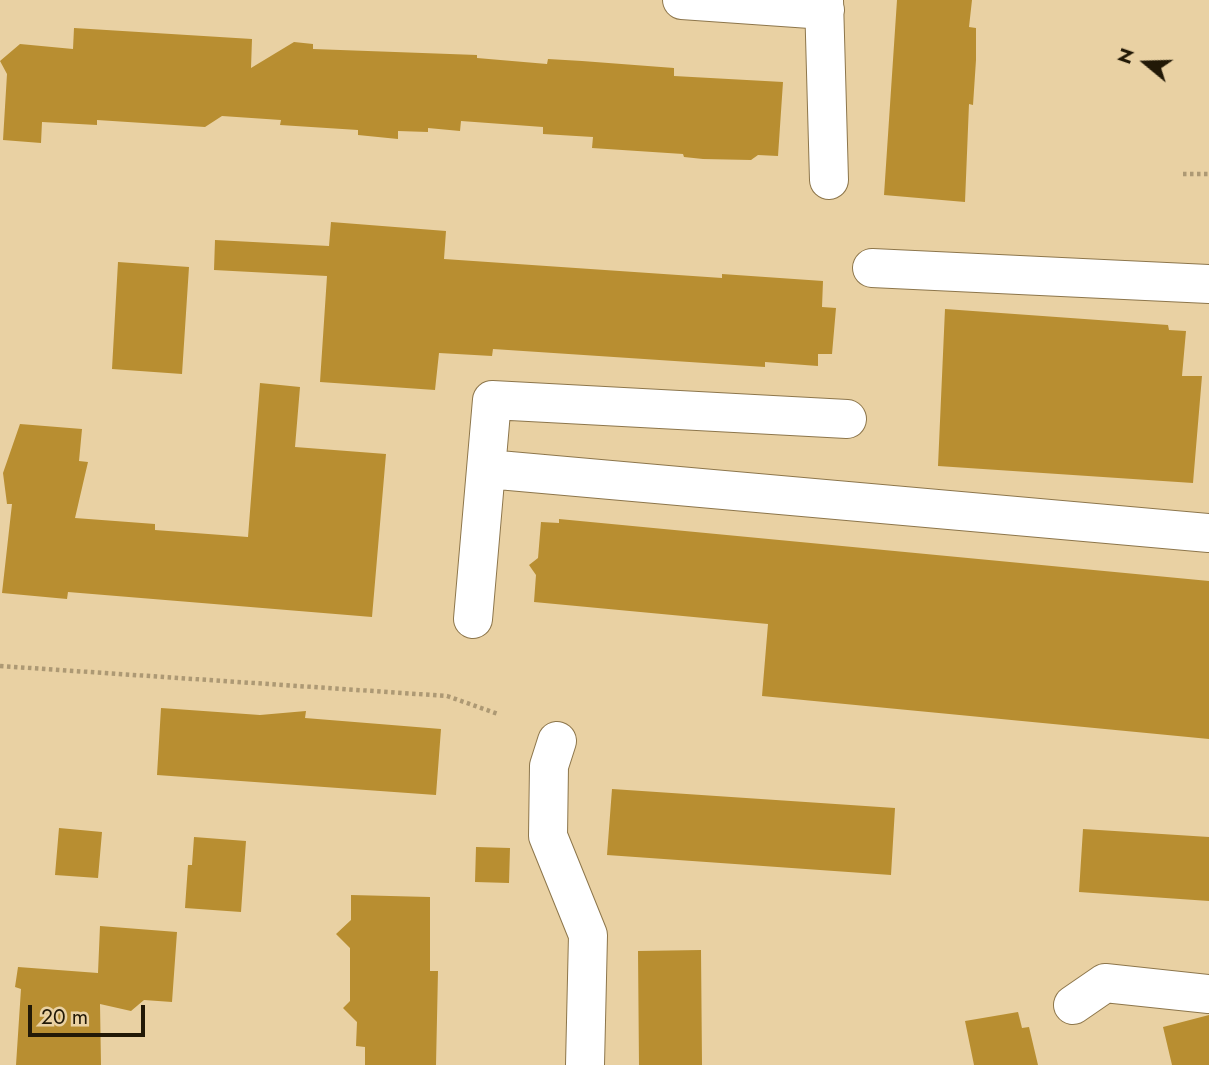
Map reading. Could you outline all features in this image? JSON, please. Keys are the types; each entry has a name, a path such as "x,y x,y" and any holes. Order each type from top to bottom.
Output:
{"street":[{"path":"681,0 824,5 829,180"},
{"path":"872,268 1209,284"},
{"path":"473,619 492,400 846,419"},
{"path":"487,469 1209,533"},
{"path":"557,741 549,766 548,836 588,935 585,1065"},
{"path":"1073,1005 1105,984 1209,995"}],"path":[{"path":"1183,174 1209,174"},
{"path":"0,666 447,696 498,714"}],"building":[{"path":"897,0 972,0 969,27 976,28 976,60 973,105 969,104 965,202 884,195"},
{"path":"74,28 252,39 251,68 294,42 313,44 313,49 477,55 477,58 547,64 548,59 582,61 674,68 674,76 783,82 778,156 758,155 751,160 703,159 684,157 683,154 592,148 593,137 543,134 543,127 461,121 460,131 428,128 428,132 398,131 398,139 358,135 358,130 280,125 281,120 222,116 205,127 97,120 97,125 42,122 41,143 3,140 7,74 0,61 20,44 73,49"},
{"path":"331,222 446,231 444,259 722,278 722,274 823,281 822,307 836,308 832,354 818,354 818,366 765,362 765,367 493,349 492,356 439,353 435,390 320,382 327,276 214,270 215,240 329,246"},
{"path":"118,262 189,267 182,374 112,369"},
{"path":"945,309 1168,325 1169,330 1186,331 1182,376 1202,376 1193,483 938,466"},
{"path":"260,383 300,387 295,447 386,454 372,617 68,592 67,599 2,593 12,504 7,504 3,473 20,424 82,429 79,461 88,462 75,518 155,524 155,530 248,537"},
{"path":"559,519 1209,581 1209,739 762,696 768,624 534,602 536,575 529,565 538,558 541,522 559,523"},
{"path":"161,708 260,715 306,711 305,718 441,729 436,795 157,775"},
{"path":"612,789 895,808 891,875 607,855"},
{"path":"59,828 102,832 98,878 55,875"},
{"path":"1083,829 1209,837 1209,901 1079,892"},
{"path":"194,837 246,841 241,912 185,908 188,865 192,865"},
{"path":"476,847 510,848 509,883 475,882"},
{"path":"351,895 430,897 430,971 438,971 436,1065 365,1065 365,1047 356,1046 357,1022 343,1008 350,1001 350,948 336,934 351,920"},
{"path":"100,926 177,932 172,1002 144,1000 131,1011 100,1004 101,1065 16,1065 21,989 15,987 18,967 98,973"},
{"path":"701,950 702,1065 639,1065 638,951"},
{"path":"1018,1012 1022,1028 1029,1027 1038,1065 974,1065 965,1021"},
{"path":"1209,1015 1209,1065 1172,1065 1163,1027"}]}
